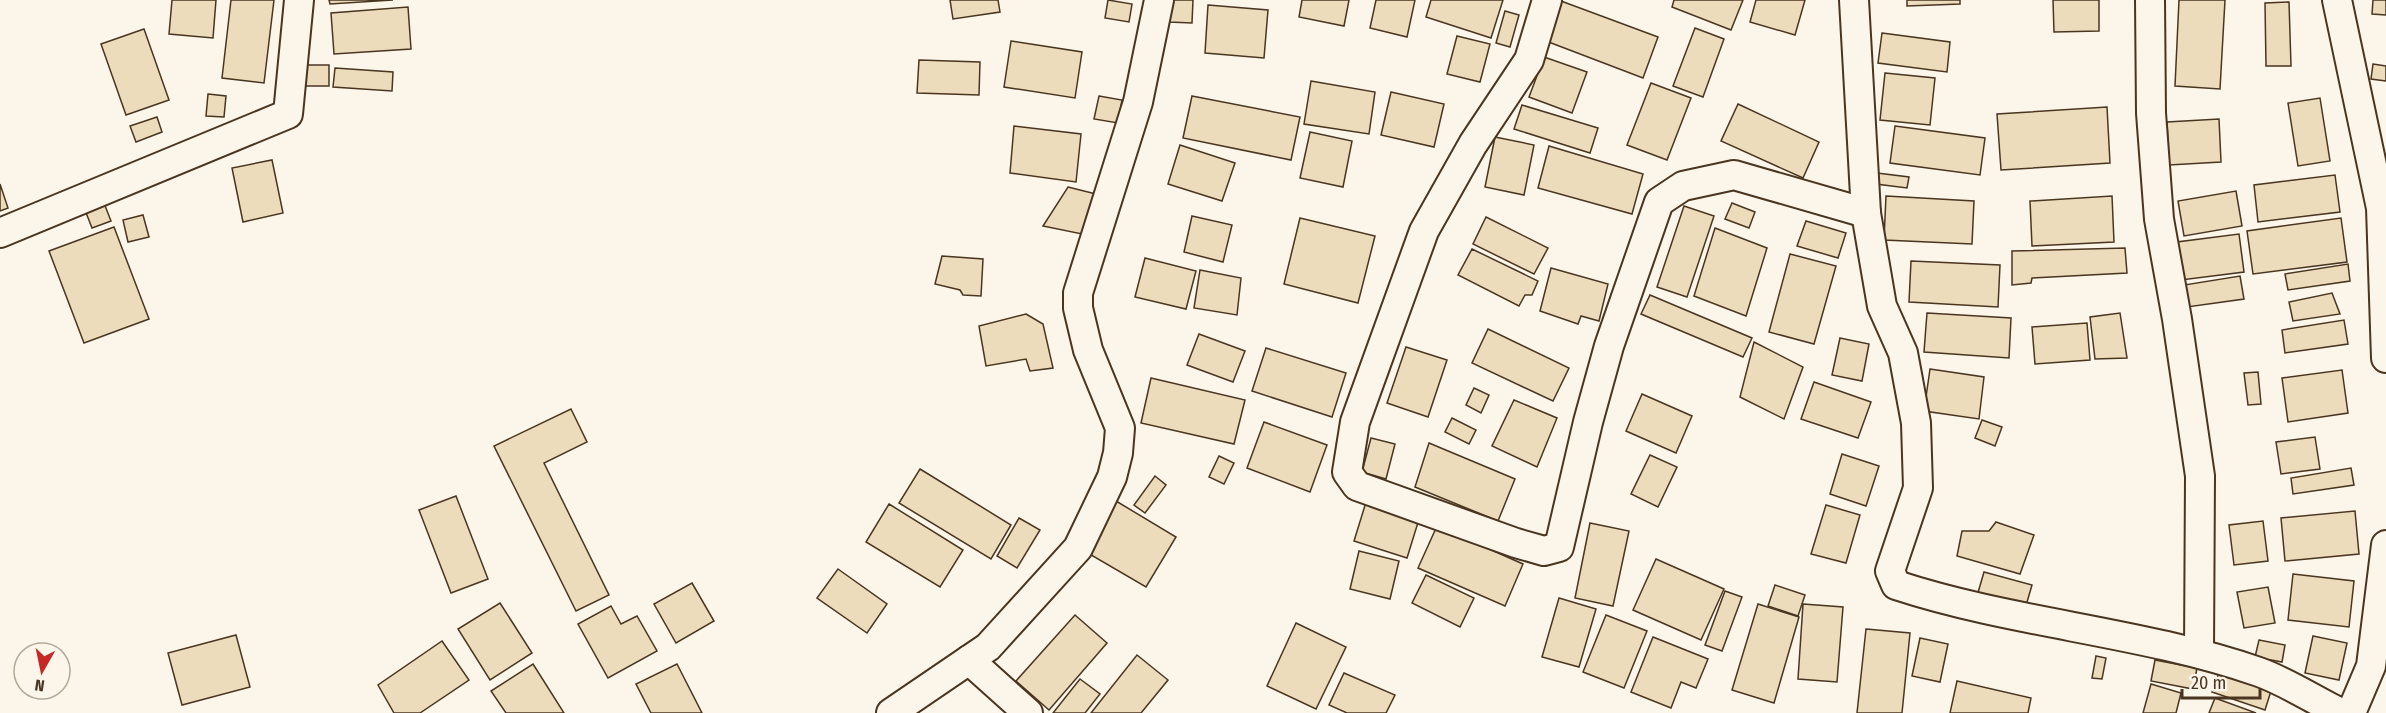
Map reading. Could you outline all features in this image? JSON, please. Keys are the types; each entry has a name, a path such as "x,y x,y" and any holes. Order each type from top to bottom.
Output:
{"street":[{"path":"0,233 288,114 299,0"},
{"path":"891,713 988,647 1078,548 1112,477 1118,453 1120,428 1088,350 1078,308 1078,293 1138,102 1159,0"},
{"path":"1547,0 1529,60 1473,144 1424,231 1355,422 1347,472 1357,486 1516,543 1544,551 1559,547 1591,411 1610,346 1659,202 1683,186 1734,175 1866,213"},
{"path":"1854,0 1866,213 1882,306 1903,353 1916,423 1918,488 1890,571 1896,585 1981,610 2148,640 2199,653 2262,673 2341,713"},
{"path":"2150,0 2151,113 2159,219 2177,319 2200,476 2199,653"},
{"path":"2337,0 2381,208 2386,358"},
{"path":"2350,713 2371,666 2386,545"},
{"path":"969,660 1028,713"}],"building":[{"path":"172,0 216,0 213,38 169,34"},
{"path":"231,0 274,0 264,83 222,78"},
{"path":"329,0 393,0 330,4"},
{"path":"950,0 998,0 1000,12 953,19"},
{"path":"1108,0 1132,4 1129,22 1105,18"},
{"path":"1170,0 1193,0 1192,23 1169,22"},
{"path":"1302,0 1349,0 1344,26 1299,17"},
{"path":"1376,0 1415,0 1407,37 1370,28"},
{"path":"1431,0 1503,0 1491,38 1426,17"},
{"path":"1674,0 1743,0 1731,30 1672,7"},
{"path":"1756,0 1805,0 1795,35 1750,22"},
{"path":"1907,0 1960,0 1960,4 1907,6"},
{"path":"2053,0 2099,0 2099,31 2054,32"},
{"path":"2179,0 2225,0 2220,89 2175,86"},
{"path":"2373,0 2386,0 2386,15 2372,14"},
{"path":"1561,1 1658,37 1643,78 1546,41"},
{"path":"2289,2 2291,66 2266,66 2265,3"},
{"path":"1208,5 1268,10 1264,58 1205,53"},
{"path":"408,7 411,49 334,54 331,13"},
{"path":"1505,11 1519,15 1510,47 1496,43"},
{"path":"1695,28 1724,39 1703,97 1673,86"},
{"path":"144,29 169,100 126,115 101,44"},
{"path":"1882,33 1950,42 1947,72 1878,63"},
{"path":"1457,36 1490,44 1480,82 1447,74"},
{"path":"1011,41 1082,52 1075,98 1004,87"},
{"path":"1544,57 1587,72 1572,113 1529,97"},
{"path":"919,60 980,62 979,95 917,93"},
{"path":"2373,64 2386,66 2386,81 2371,79"},
{"path":"304,65 329,65 329,86 304,86"},
{"path":"335,68 393,72 392,91 333,87"},
{"path":"1885,73 1935,78 1930,125 1880,120"},
{"path":"1311,81 1375,92 1369,134 1304,124"},
{"path":"1651,83 1691,98 1667,160 1627,145"},
{"path":"1391,92 1444,104 1434,147 1381,135"},
{"path":"208,94 226,96 224,117 206,116"},
{"path":"1099,96 1122,100 1118,123 1094,119"},
{"path":"1192,96 1300,117 1291,160 1183,138"},
{"path":"2320,98 2330,161 2298,166 2288,103"},
{"path":"1738,104 1819,142 1803,178 1721,141"},
{"path":"1522,105 1598,128 1590,153 1514,129"},
{"path":"2107,107 2110,163 2001,170 1997,114"},
{"path":"157,117 162,132 136,142 130,126"},
{"path":"2219,119 2221,162 2169,165 2167,122"},
{"path":"1014,126 1081,134 1076,182 1010,173"},
{"path":"1895,126 1985,138 1980,175 1890,163"},
{"path":"1310,132 1352,141 1343,187 1300,178"},
{"path":"1495,137 1534,145 1524,195 1485,187"},
{"path":"1180,145 1235,163 1222,201 1168,184"},
{"path":"1549,146 1643,174 1632,214 1538,188"},
{"path":"272,160 283,213 243,222 232,168"},
{"path":"1877,173 1909,177 1907,188 1876,184"},
{"path":"2335,175 2340,212 2258,222 2254,185"},
{"path":"0,184 8,208 0,211"},
{"path":"1068,187 1100,195 1082,234 1043,226"},
{"path":"2236,191 2242,226 2184,236 2178,201"},
{"path":"1886,196 1974,201 1972,244 1884,240"},
{"path":"2112,196 2114,242 2032,246 2030,201"},
{"path":"104,203 111,221 92,228 85,210"},
{"path":"1732,203 1755,212 1749,228 1725,219"},
{"path":"1684,206 1714,216 1687,297 1657,287"},
{"path":"143,215 149,237 128,242 123,220"},
{"path":"1192,216 1232,225 1223,262 1184,252"},
{"path":"1486,217 1548,248 1534,274 1473,244"},
{"path":"1300,218 1375,236 1358,303 1284,284"},
{"path":"2341,218 2347,262 2253,274 2247,231"},
{"path":"1806,221 1846,233 1838,258 1797,246"},
{"path":"114,227 149,319 84,343 49,251"},
{"path":"1715,228 1767,248 1746,316 1694,296"},
{"path":"2239,234 2244,272 2181,280 2177,242"},
{"path":"2125,248 2127,273 2032,278 2031,283 2012,285 2012,251"},
{"path":"1472,249 1538,281 1532,295 1525,295 1519,306 1458,275"},
{"path":"1790,254 1836,266 1814,344 1769,332"},
{"path":"942,256 983,259 981,296 963,295 960,290 935,284"},
{"path":"1145,258 1196,271 1186,309 1135,297"},
{"path":"1911,261 2000,265 1998,307 1909,302"},
{"path":"2348,264 2350,281 2288,290 2285,274"},
{"path":"1551,268 1608,284 1599,321 1581,316 1578,324 1540,311"},
{"path":"1200,270 1241,278 1237,315 1194,308"},
{"path":"2240,276 2244,299 2187,307 2184,285"},
{"path":"2332,293 2340,314 2293,321 2289,302"},
{"path":"1650,295 1752,338 1743,357 1641,314"},
{"path":"1927,313 2011,318 2009,358 1924,352"},
{"path":"2120,313 2127,358 2095,359 2090,317"},
{"path":"1026,314 1043,324 1053,368 1030,371 1026,359 986,366 979,326"},
{"path":"2344,320 2348,344 2285,353 2282,330"},
{"path":"2087,323 2090,360 2035,364 2032,327"},
{"path":"1488,329 1569,368 1553,401 1472,363"},
{"path":"1199,334 1245,351 1233,382 1187,365"},
{"path":"1840,338 1869,344 1862,381 1832,375"},
{"path":"1754,342 1803,367 1784,419 1740,397"},
{"path":"1406,347 1447,360 1428,417 1387,403"},
{"path":"1266,348 1346,373 1332,417 1252,391"},
{"path":"1930,369 1984,377 1979,419 1924,411"},
{"path":"2342,370 2348,413 2288,422 2282,378"},
{"path":"2258,372 2261,404 2248,405 2244,373"},
{"path":"1151,378 1245,400 1234,444 1141,423"},
{"path":"1814,382 1871,402 1858,438 1801,419"},
{"path":"1474,388 1489,395 1481,413 1466,405"},
{"path":"1642,394 1692,416 1676,453 1626,431"},
{"path":"1514,400 1557,418 1537,467 1492,446"},
{"path":"571,409 587,442 544,463 609,595 576,611 494,446"},
{"path":"1452,418 1476,430 1469,444 1445,432"},
{"path":"1982,420 2002,427 1995,446 1975,438"},
{"path":"1264,422 1327,445 1310,492 1247,468"},
{"path":"2315,437 2320,469 2281,474 2276,442"},
{"path":"1371,438 1395,444 1386,479 1362,472"},
{"path":"1429,443 1515,479 1498,521 1415,487"},
{"path":"1842,454 1879,466 1866,506 1830,494"},
{"path":"1650,455 1677,467 1658,507 1631,494"},
{"path":"1219,456 1234,463 1224,484 1209,477"},
{"path":"2351,468 2354,485 2293,494 2291,478"},
{"path":"920,469 1011,525 991,559 899,503"},
{"path":"1155,476 1166,485 1145,513 1134,505"},
{"path":"456,496 488,579 451,593 419,510"},
{"path":"1367,499 1420,516 1407,558 1354,541"},
{"path":"1116,501 1176,537 1146,587 1086,552"},
{"path":"889,504 963,550 940,587 866,542"},
{"path":"1826,505 1860,515 1846,563 1811,554"},
{"path":"2355,511 2359,554 2285,561 2281,518"},
{"path":"1019,518 1040,530 1017,568 997,556"},
{"path":"2263,521 2268,561 2234,565 2229,525"},
{"path":"1996,522 2034,535 2020,574 1957,556 1962,531 1989,531"},
{"path":"1590,523 1629,531 1613,606 1575,598"},
{"path":"1437,526 1523,564 1505,606 1418,568"},
{"path":"1359,551 1399,561 1390,599 1350,589"},
{"path":"1656,559 1724,589 1701,640 1633,610"},
{"path":"838,569 887,604 867,633 817,598"},
{"path":"1984,572 2032,585 2025,609 1977,596"},
{"path":"2293,574 2354,581 2349,627 2288,620"},
{"path":"1426,575 1474,598 1460,627 1412,603"},
{"path":"692,583 714,621 676,643 654,604"},
{"path":"1775,585 1805,595 1798,616 1768,606"},
{"path":"2268,587 2275,623 2244,628 2237,592"},
{"path":"1725,591 1742,597 1722,651 1705,645"},
{"path":"1559,598 1596,609 1579,667 1542,657"},
{"path":"500,603 532,653 490,680 458,629"},
{"path":"1758,604 1799,617 1774,703 1732,690"},
{"path":"1803,604 1843,607 1837,682 1798,679"},
{"path":"611,606 621,624 637,616 657,651 608,678 578,624"},
{"path":"1075,615 1107,643 1049,710 1016,681"},
{"path":"1606,615 1647,631 1624,688 1583,672"},
{"path":"1296,623 1346,647 1316,709 1267,686"},
{"path":"1866,629 1910,633 1902,713 1857,713"},
{"path":"236,635 250,687 182,705 168,653"},
{"path":"2313,636 2347,643 2339,680 2305,673"},
{"path":"1653,637 1708,659 1696,688 1681,682 1671,708 1631,692"},
{"path":"1920,638 1948,644 1940,682 1912,676"},
{"path":"2259,640 2285,645 2282,662 2255,657"},
{"path":"442,641 469,680 420,713 394,713 378,685"},
{"path":"1137,655 1168,680 1141,713 1091,713"},
{"path":"2096,656 2106,658 2102,679 2092,678"},
{"path":"2155,660 2197,668 2193,689 2151,681"},
{"path":"533,664 564,713 506,713 491,691"},
{"path":"677,664 702,713 651,713 636,684"},
{"path":"1344,673 1395,695 1386,713 1347,713 1329,705"},
{"path":"2219,673 2271,691 2265,710 2212,692"},
{"path":"1080,679 1100,694 1085,713 1053,713"},
{"path":"1957,681 2031,698 2028,713 1950,713"},
{"path":"2151,684 2181,693 2176,713 2143,713"},
{"path":"2215,698 2256,713 2209,713"}]}
